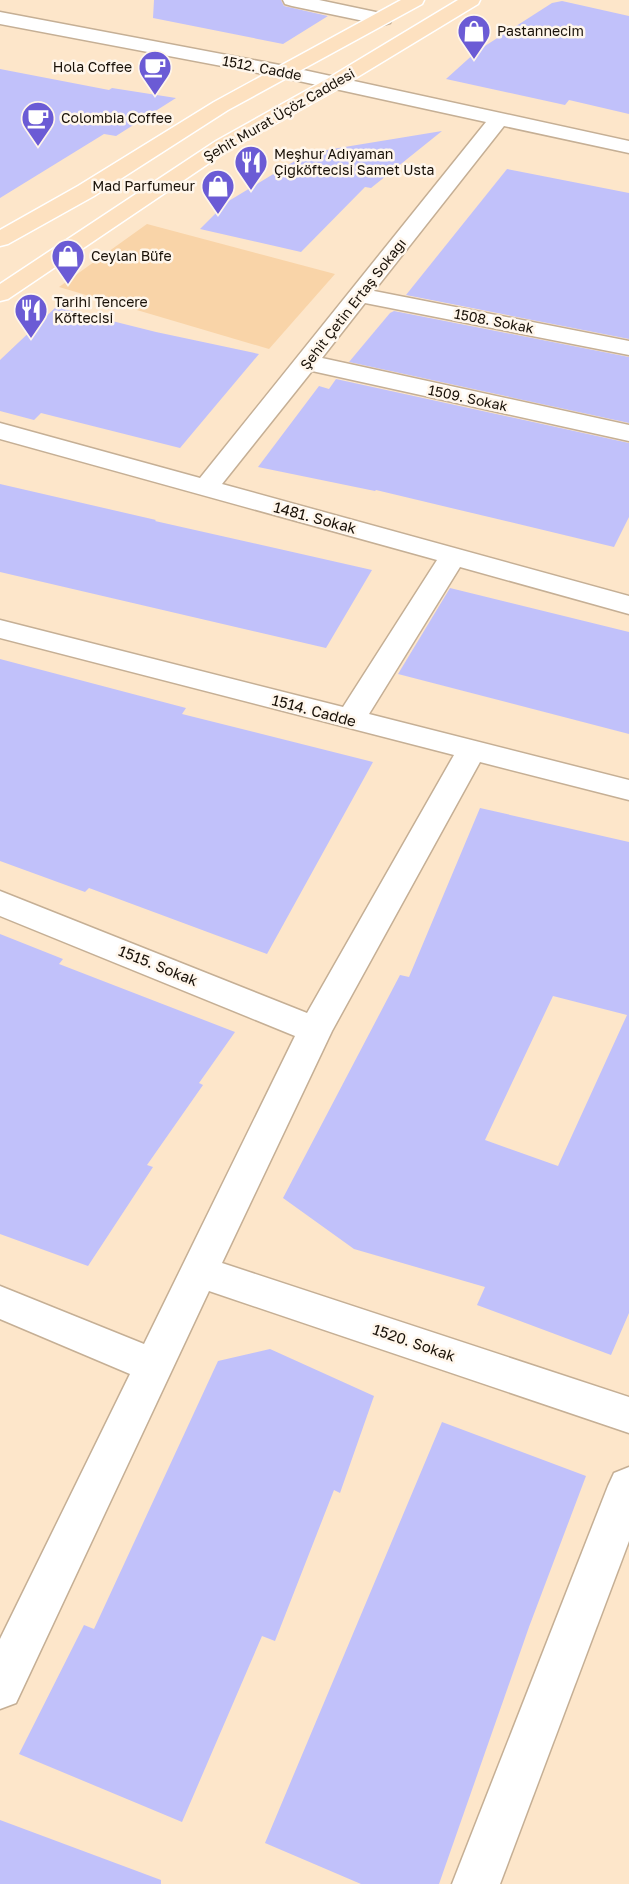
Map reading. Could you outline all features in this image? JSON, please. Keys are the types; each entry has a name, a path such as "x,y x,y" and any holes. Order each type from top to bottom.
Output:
{"main road":[{"path":"0,239 86,191 221,106 415,0"},
{"name":"Şehit Murat Üçöz Caddesi","path":"0,294 223,145 334,83 471,0"}],"street":[{"path":"292,0 383,19"},
{"name":"1512. Cadde","path":"0,18 285,72 629,147"},
{"name":"Şehit Çetin Ertaş Sokağı","path":"206,488 499,119"},
{"name":"1508. Sokak","path":"360,295 629,348"},
{"name":"1509. Sokak","path":"306,362 629,433"},
{"name":"1481. Sokak","path":"0,431 453,556 626,599"},
{"path":"350,720 453,556"},
{"name":"1514. Cadde","path":"0,629 629,790"},
{"path":"0,1687 315,1030 471,751"},
{"name":"1515. Sokak","path":"0,903 315,1030"},
{"name":"1520. Sokak","path":"200,1272 629,1415"},
{"path":"0,1302 154,1366"},
{"path":"476,1884 629,1486"}],"shaded area":[{"path":"147,224 335,274 269,349 59,287"}],"building":[{"path":"154,0 281,0 284,6 328,16 283,44 153,18"},
{"path":"562,1 629,16 629,114 569,100 565,105 446,79 477,51 552,3"},
{"path":"0,69 109,90 112,88 176,98 116,136 104,134 0,198"},
{"path":"442,131 371,188 365,187 301,252 200,229 227,202 308,153"},
{"path":"507,169 629,193 629,339 406,295"},
{"path":"56,307 259,354 180,448 41,413 34,420 0,411 0,360"},
{"path":"394,311 629,357 629,423 349,362"},
{"path":"336,379 629,443 629,517 614,547 376,490 258,467 319,386 329,389"},
{"path":"0,484 372,570 326,648 0,572"},
{"path":"450,588 629,632 629,734 398,674"},
{"path":"0,659 186,708 182,714 373,762 267,954 89,888 85,892 0,861"},
{"path":"480,808 629,842 629,1313 611,1355 477,1305 485,1287 354,1249 283,1198 400,975 409,977","holes":["553,996 627,1015 558,1166 485,1140"]},
{"path":"0,934 63,959 59,964 235,1032 199,1083 203,1085 147,1165 153,1167 88,1266 0,1234"},
{"path":"270,1349 374,1396 340,1493 334,1490 275,1641 262,1636 182,1822 19,1754 84,1625 94,1629 218,1361"},
{"path":"442,1422 586,1476 529,1627 439,1884 361,1884 265,1843"},
{"path":"0,1820 161,1880 161,1884 0,1884"}],"place":[{"name":"Pastannecim","path":"474,60"},
{"name":"Hola Coffee","path":"155,96"},
{"name":"Colombia Coffee","path":"38,147"},
{"name":"Meşhur Adıyaman Çiğköftecisi Samet Usta","path":"251,191"},
{"name":"Mad Parfumeur","path":"218,215"},
{"name":"Ceylan Büfe","path":"68,285"},
{"name":"Tarihi Tencere Köftecisi","path":"31,339"}]}
